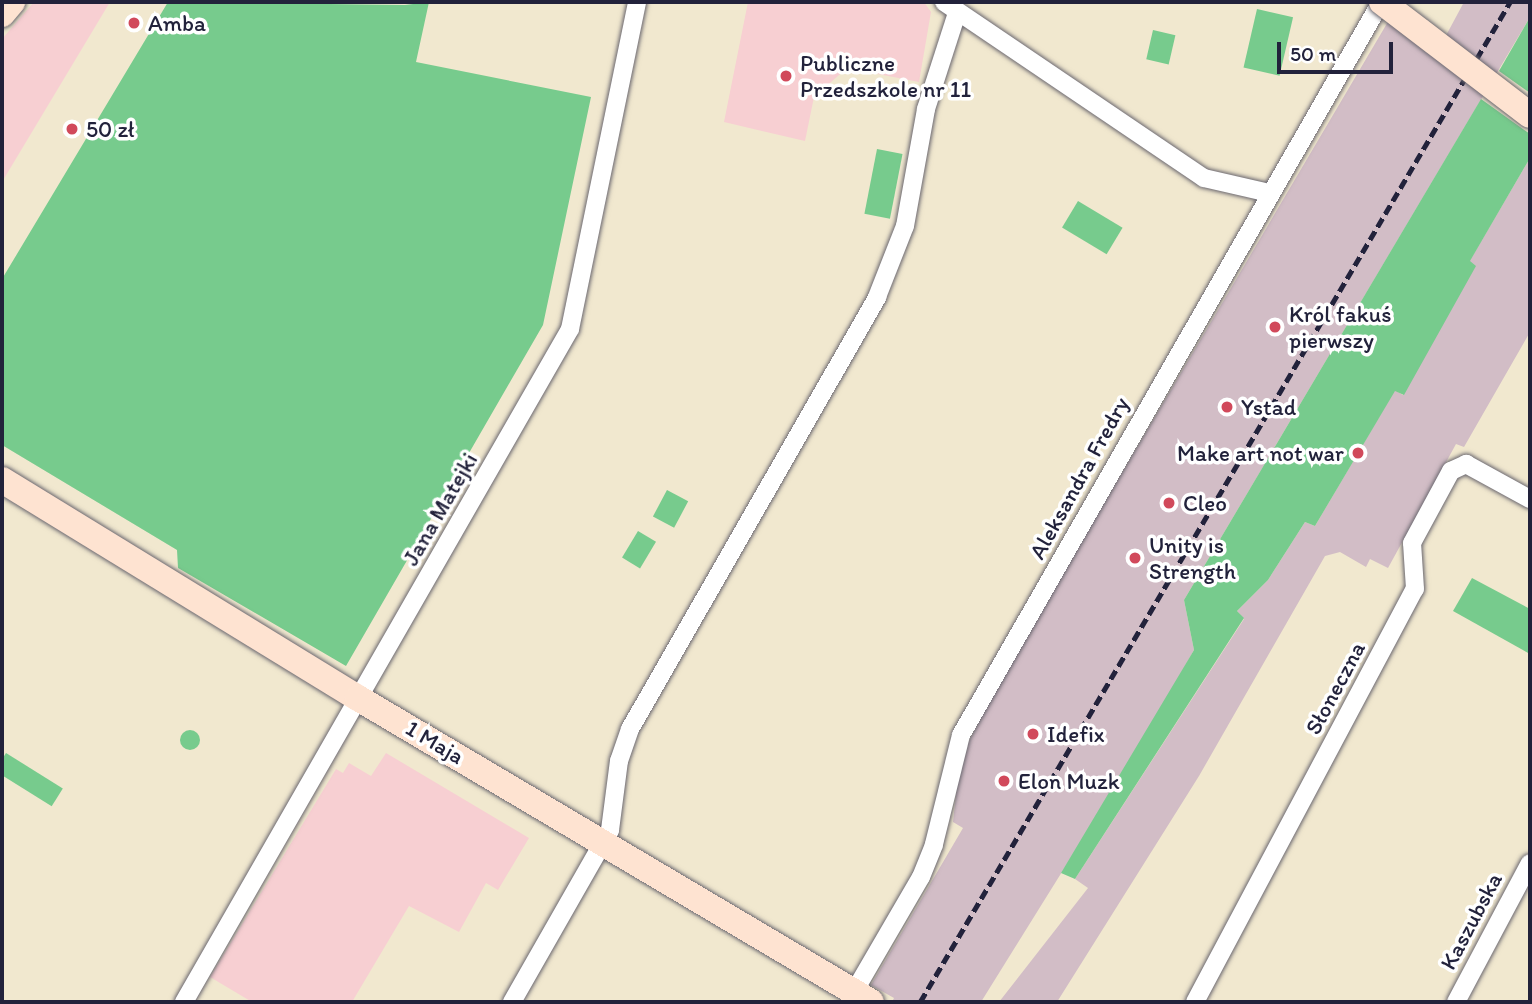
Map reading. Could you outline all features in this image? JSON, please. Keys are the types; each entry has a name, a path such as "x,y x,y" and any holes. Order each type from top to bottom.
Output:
{"street":[{"path":"2,14 12,2"},
{"name":"Jana Matejki","path":"184,1002 570,329 637,2"},
{"path":"1381,2 1530,115"},
{"name":"Aleksandra Fredry","path":"862,997 921,877 934,844 961,735 1269,193 1381,2"},
{"path":"512,1002 613,820 618,761 630,729 888,272 905,226 926,109 950,7 1204,178 1269,193"},
{"name":"Słoneczna","path":"1195,1002 1415,589 1412,542 1451,471 1466,464 1530,499"},
{"name":"1 Maja","path":"2,480 358,698 862,997"},
{"name":"Kaszubska","path":"1456,1002 1530,863"}],"shaded area":[{"path":"34,2 110,2 2,182 2,39"},
{"name":"Publiczne Przedszkole nr 11","path":"748,2 924,2 931,12 919,82 847,68 814,97 805,141 724,122"},
{"path":"1464,2 1530,2 1530,17 1184,600 1194,650 1131,761 981,1002 892,1002 894,998 871,985 963,828 953,822 960,759 1004,673 1389,20 1435,56"},
{"path":"1530,158 1530,332 1464,447 1456,444 1388,568 1370,559 1366,567 1340,552 1325,556 1199,776 1057,1002 999,1002 1088,888 1075,879 1244,619 1237,611 1268,580 1305,522 1315,526 1395,390 1403,395 1469,262"},
{"path":"386,753 529,838 498,890 486,883 459,932 409,906 352,1002 252,1002 210,977 336,769 343,773 349,763 371,776"}],"green space":[{"path":"168,2 405,5 429,2 416,62 591,97 543,325 346,666 178,568 177,550 2,445 2,279"},
{"path":"1257,9 1293,17 1280,76 1244,67"},
{"path":"1530,17 1530,93 1499,71"},
{"path":"1153,30 1175,35 1169,64 1146,59"},
{"path":"1481,99 1530,134 1530,158 1470,261 1476,266 1404,395 1395,391 1315,526 1305,522 1268,580 1237,611 1244,618 1075,879 1061,873 1194,650 1184,600"},
{"path":"877,149 903,154 890,219 864,214"},
{"path":"1078,201 1123,228 1107,254 1062,228"},
{"path":"667,490 688,501 674,528 653,516"},
{"path":"638,531 656,542 640,568 622,558"},
{"path":"1472,578 1530,609 1530,654 1453,611"},
{"path":"190,730 197,733 200,740 197,747 190,750 183,747 180,740 183,733"},
{"path":"6,753 63,789 52,806 2,775 2,759"}],"railway":[{"path":"920,1002 1510,2"}],"place":[{"name":"Amba","path":"134,23"},
{"name":"Publiczne Przedszkole nr 11","path":"786,76"},
{"name":"50 zł","path":"72,129"},
{"name":"Król fakuś pierwszy","path":"1275,327"},
{"name":"Ystad","path":"1227,407"},
{"name":"Make art not war","path":"1358,453"},
{"name":"Cleo","path":"1169,503"},
{"name":"Unity is Strength","path":"1135,558"},
{"name":"Idefix","path":"1033,734"},
{"name":"Elon Muzk","path":"1004,781"}]}
